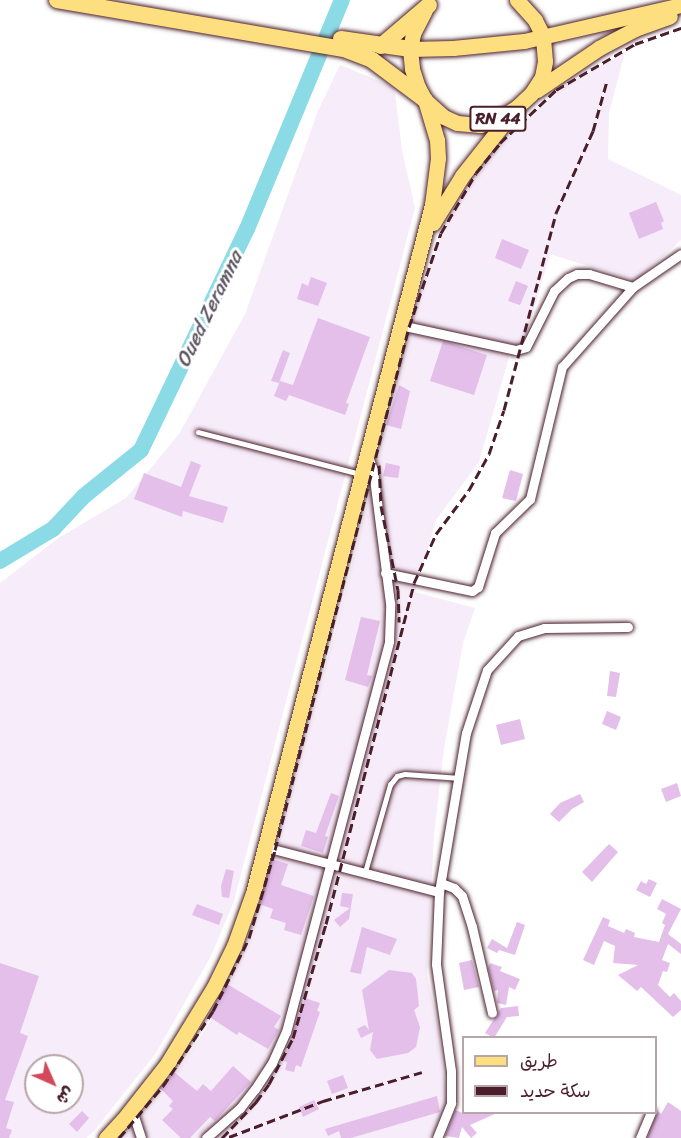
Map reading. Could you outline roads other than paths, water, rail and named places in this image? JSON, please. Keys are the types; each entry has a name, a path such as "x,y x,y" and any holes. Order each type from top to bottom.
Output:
{"highway":[{"name":"RN 44","path":"57,0 346,44 410,49"},
{"name":"RN 44","path":"122,0 293,36"},
{"path":"381,46 431,2"},
{"name":"RN 44","path":"346,44 372,60 425,100"}],"main road":[{"name":"RN 44","path":"431,2 417,25 410,49 416,82 425,100 444,117 464,124 489,122 522,103 598,48 635,29 681,12"},
{"path":"523,5 546,24 567,32"},
{"path":"523,5 543,36 545,67"},
{"name":"RN 44","path":"410,49 521,41 681,5"},
{"path":"521,41 542,57 545,67"},
{"path":"416,82 418,64 433,49"},
{"name":"RN 44","path":"522,103 539,82 545,67"},
{"path":"106,1138 132,1110 167,1064 214,987 244,920 265,847 360,474 425,236 438,158 437,140 425,100"},
{"path":"425,236 462,176 522,103"}],"street":[{"path":"385,573 472,591 478,587 495,533 530,499 562,367 633,287 681,254"},
{"path":"400,325 516,350 526,347 554,291 568,278 578,274 589,274 633,287"},
{"path":"206,1138 245,1102 281,1045 389,641 390,603 373,470 366,453"},
{"path":"437,1138 451,1103 451,1071 436,964 440,887 466,733 488,670 518,636 544,628 628,627"},
{"path":"265,847 365,872 454,888 462,896 472,927 492,1013"},
{"path":"132,1110 141,1138"},
{"path":"640,1138 651,1114"}],"lane":[{"path":"198,432 360,474"},
{"path":"365,872 390,785 397,776 405,774 460,778"}],"waterway":[{"name":"Oued Zeramna","path":"0,561 53,529 84,496 141,450 247,229 342,0"}],"railway":[{"path":"119,1138 163,1086 213,1011 249,938 275,850 409,327 441,233 476,173 500,143 556,90 635,44 681,28"},
{"path":"222,1138 256,1102 269,1084 293,1038 326,924 414,583 436,534 469,490 489,454 504,410 556,213 593,131 607,81"},
{"path":"379,465 381,506 398,590 399,622"},
{"path":"229,1137 323,1101 422,1072"}]}
